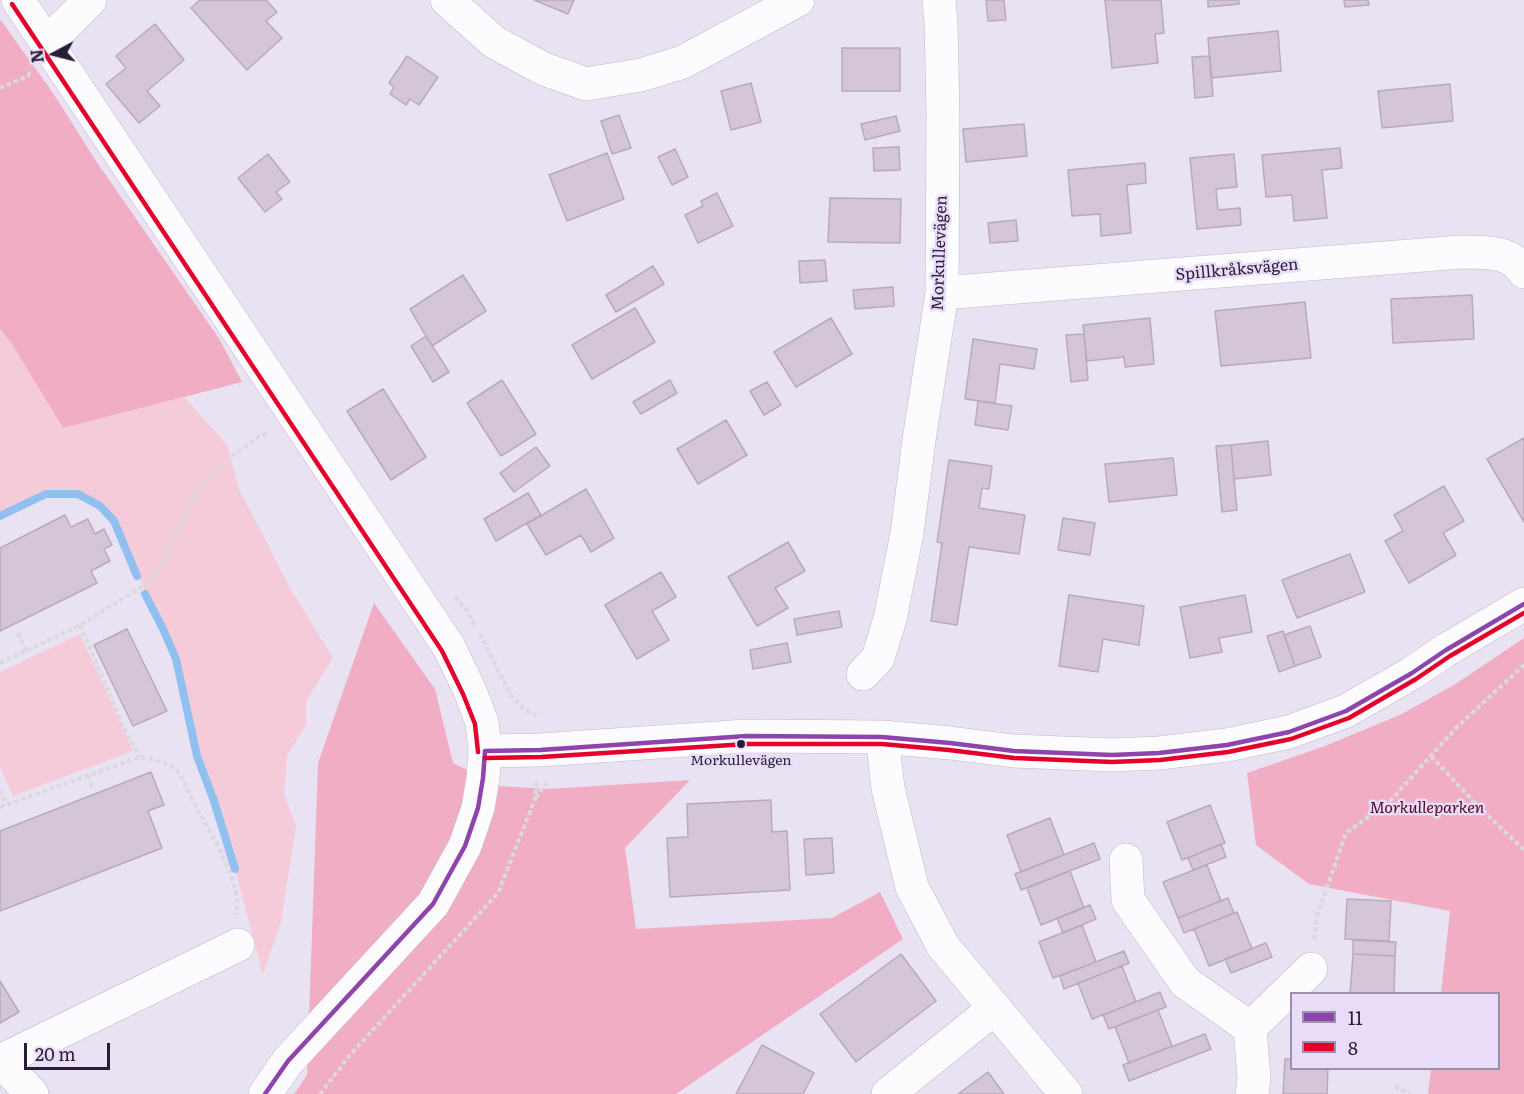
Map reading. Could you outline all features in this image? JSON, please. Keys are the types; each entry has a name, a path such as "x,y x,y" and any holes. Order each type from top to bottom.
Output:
{"street":[{"path":"18,0 449,647 482,722 483,778 478,808 465,846 433,904 288,1061 265,1094"},
{"path":"47,43 90,0"},
{"path":"447,0 494,42 544,69 586,84 641,75 683,62 798,0"},
{"name":"Morkullevägen","path":"863,674 878,658 890,619 907,533 942,293 942,103 939,0"},
{"name":"Spillkråksvägen","path":"942,293 1461,252 1503,254 1518,264 1524,272"},
{"path":"484,751 540,750 747,736 882,737 1014,751 1112,755 1159,753 1227,745 1289,732 1346,711 1524,604"},
{"path":"882,737 888,788 912,887 943,945 1066,1094"},
{"path":"1126,860 1128,900 1185,982 1250,1028"},
{"path":"32,1094 0,1061 226,950"},
{"path":"1250,1028 1311,969"},
{"path":"888,1094 995,1008"},
{"path":"1250,1028 1254,1078 1252,1094"}],"path":[{"path":"0,663 80,625 139,589 155,576 199,488 226,461 256,438 272,430"},
{"path":"80,625 125,730 140,757"},
{"path":"18,633 26,651"},
{"path":"1311,969 1317,916 1346,832 1390,801 1458,726 1524,665"},
{"path":"1431,756 1524,850"},
{"path":"0,807 140,757 158,760 178,772 227,865 238,898 226,950"},
{"path":"88,775 93,789"},
{"path":"0,790 6,804"},
{"path":"1395,1086 1410,1094"}],"shaded area":[{"path":"0,329 12,344 63,428 184,397 227,445 239,489 290,588 333,658 306,701 306,725 287,755 284,795 296,826 281,922 263,974 235,869 197,756 176,659 114,521 100,506 78,494 46,494 0,516"},
{"path":"80,634 133,751 13,796 0,767 0,672"}],"green space":[{"path":"0,19 53,93 96,161 220,340 242,382 63,428 12,344 0,329"},
{"path":"374,603 435,689 453,763 500,786 548,789 690,780 625,848 636,929 832,918 880,892 903,939 676,1094 294,1094 307,1075 318,763"},
{"name":"Morkulleparken","path":"1524,638 1524,1094 1428,1094 1431,1070 1500,1070 1500,992 1441,992 1450,911 1309,884 1256,845 1247,773 1325,746 1402,714 1457,683"}],"building":[{"path":"200,0 266,0 277,12 266,21 282,38 247,70 191,8"},
{"path":"534,0 574,0 568,14"},
{"path":"986,0 1004,0 1006,20 988,21"},
{"path":"1105,0 1161,0 1164,33 1155,34 1158,63 1112,68"},
{"path":"1208,0 1239,0 1239,4 1208,7"},
{"path":"1344,0 1368,0 1369,5 1345,7"},
{"path":"155,24 184,60 147,91 160,106 139,123 106,84 126,68 116,56"},
{"path":"1278,31 1281,71 1211,78 1208,38"},
{"path":"842,48 900,48 900,91 842,91"},
{"path":"407,56 438,77 419,105 410,99 406,105 390,94 394,87 389,83"},
{"path":"1210,56 1213,96 1195,98 1192,57"},
{"path":"751,83 761,122 731,130 721,91"},
{"path":"1450,84 1453,121 1382,128 1378,91"},
{"path":"619,115 631,148 612,154 601,121"},
{"path":"896,116 900,131 865,140 861,124"},
{"path":"1024,124 1027,156 966,162 963,129"},
{"path":"899,147 900,170 874,171 873,148"},
{"path":"1340,148 1342,168 1322,170 1327,218 1294,221 1292,195 1266,197 1262,155"},
{"path":"675,149 688,177 672,185 658,157"},
{"path":"607,153 624,199 567,221 549,175"},
{"path":"268,154 290,182 276,192 282,199 265,212 238,178"},
{"path":"1234,154 1237,187 1216,189 1218,210 1240,208 1241,225 1197,229 1190,158"},
{"path":"1145,163 1146,183 1127,185 1131,233 1101,236 1100,214 1072,216 1068,170"},
{"path":"717,193 733,226 698,243 685,215 703,206 701,201"},
{"path":"830,198 901,199 900,243 828,242"},
{"path":"1016,220 1018,241 990,243 988,223"},
{"path":"825,260 827,281 800,283 799,261"},
{"path":"653,266 664,284 616,312 606,295"},
{"path":"463,275 486,311 432,346 410,309"},
{"path":"893,287 894,306 855,309 853,290"},
{"path":"1472,295 1474,339 1393,343 1391,299"},
{"path":"1305,302 1311,358 1221,366 1215,311"},
{"path":"635,308 655,342 592,379 572,345"},
{"path":"831,318 852,354 796,387 774,352"},
{"path":"1150,318 1154,364 1125,367 1124,357 1087,361 1083,325"},
{"path":"1084,334 1088,380 1071,382 1066,335"},
{"path":"426,336 449,372 433,382 411,346"},
{"path":"973,339 1037,349 1034,369 1000,364 995,403 965,399"},
{"path":"502,380 536,434 501,456 467,403"},
{"path":"670,380 677,393 641,414 633,402"},
{"path":"767,382 781,405 764,415 750,391"},
{"path":"383,389 426,457 391,480 347,411"},
{"path":"978,401 1012,406 1008,430 975,425"},
{"path":"726,420 747,455 698,484 677,449"},
{"path":"1524,438 1524,522 1487,459"},
{"path":"1268,441 1271,475 1234,479 1231,445"},
{"path":"1231,445 1237,510 1222,512 1216,446"},
{"path":"536,447 550,466 514,492 500,473"},
{"path":"1173,458 1177,495 1109,502 1105,464"},
{"path":"949,460 992,466 989,489 982,488 979,508 1025,515 1019,554 969,547 957,625 931,621 942,543 937,542"},
{"path":"1444,486 1464,521 1443,533 1456,555 1409,583 1385,541 1403,531 1394,515"},
{"path":"586,489 614,538 591,552 581,535 546,555 527,524"},
{"path":"528,493 541,515 496,541 484,519"},
{"path":"65,515 71,527 88,519 95,534 104,529 112,545 104,549 110,561 91,571 97,583 0,631 0,548"},
{"path":"1063,518 1095,523 1090,555 1058,550"},
{"path":"788,542 805,571 775,588 788,608 757,626 728,577"},
{"path":"1350,554 1365,592 1297,618 1282,580"},
{"path":"661,572 676,597 652,611 669,640 637,659 605,605"},
{"path":"1069,595 1144,606 1139,645 1103,639 1098,672 1059,666"},
{"path":"1245,595 1252,632 1219,638 1222,652 1190,658 1180,607"},
{"path":"839,611 842,627 797,635 794,619"},
{"path":"1310,626 1321,657 1295,666 1284,635"},
{"path":"127,629 167,711 133,726 94,645"},
{"path":"1283,631 1295,666 1279,672 1267,636"},
{"path":"787,643 791,662 753,669 750,650"},
{"path":"151,772 164,805 148,811 162,848 0,911 0,831"},
{"path":"771,800 772,832 787,831 790,890 670,897 667,838 688,837 687,804"},
{"path":"1210,805 1225,843 1182,860 1167,822"},
{"path":"1050,818 1064,855 1021,872 1007,835"},
{"path":"832,838 834,873 806,875 804,839"},
{"path":"1094,843 1100,859 1021,890 1015,874"},
{"path":"1221,844 1226,857 1193,870 1188,858"},
{"path":"1207,865 1221,901 1178,918 1163,882"},
{"path":"1070,871 1084,908 1041,925 1027,888"},
{"path":"1228,898 1234,913 1184,933 1178,918"},
{"path":"1347,899 1391,901 1389,941 1345,939"},
{"path":"1090,905 1096,919 1063,933 1057,918"},
{"path":"1237,912 1252,949 1209,966 1194,929"},
{"path":"1082,925 1096,962 1053,978 1039,942"},
{"path":"1353,940 1396,942 1395,956 1353,954"},
{"path":"1266,943 1272,957 1231,973 1225,959"},
{"path":"1124,951 1129,963 1064,989 1060,976"},
{"path":"901,954 936,1001 856,1062 820,1014"},
{"path":"1353,954 1395,956 1394,992 1350,992"},
{"path":"1122,966 1136,1002 1092,1019 1078,983"},
{"path":"0,981 19,1012 0,1023"},
{"path":"1160,992 1166,1007 1109,1029 1103,1015"},
{"path":"1158,1010 1172,1046 1129,1063 1115,1027"},
{"path":"1205,1034 1211,1049 1129,1081 1123,1065"},
{"path":"762,1045 814,1073 803,1094 736,1094"},
{"path":"1285,1059 1290,1059 1290,1070 1328,1070 1327,1094 1283,1094"},
{"path":"988,1072 1004,1094 958,1094"}],"waterway":[{"path":"0,516 46,494 78,494 100,506 114,521 137,576"},
{"path":"145,594 176,659 197,756 235,869"}],"transit line":[{"name":"8","path":"12,4 442,651 475,724 478,752"},
{"name":"11","path":"485,751 540,750 747,736 882,737 1014,751 1112,755 1159,753 1227,745 1289,732 1346,711 1524,604"},
{"name":"8","path":"485,758 541,757 747,744 882,744 1014,758 1112,762 1160,760 1228,752 1291,739 1349,718 1524,613"},
{"name":"11","path":"265,1094 288,1061 433,904 465,846 478,808 485,751"}],"place":[{"name":"Morkullevägen","path":"741,744"}]}
